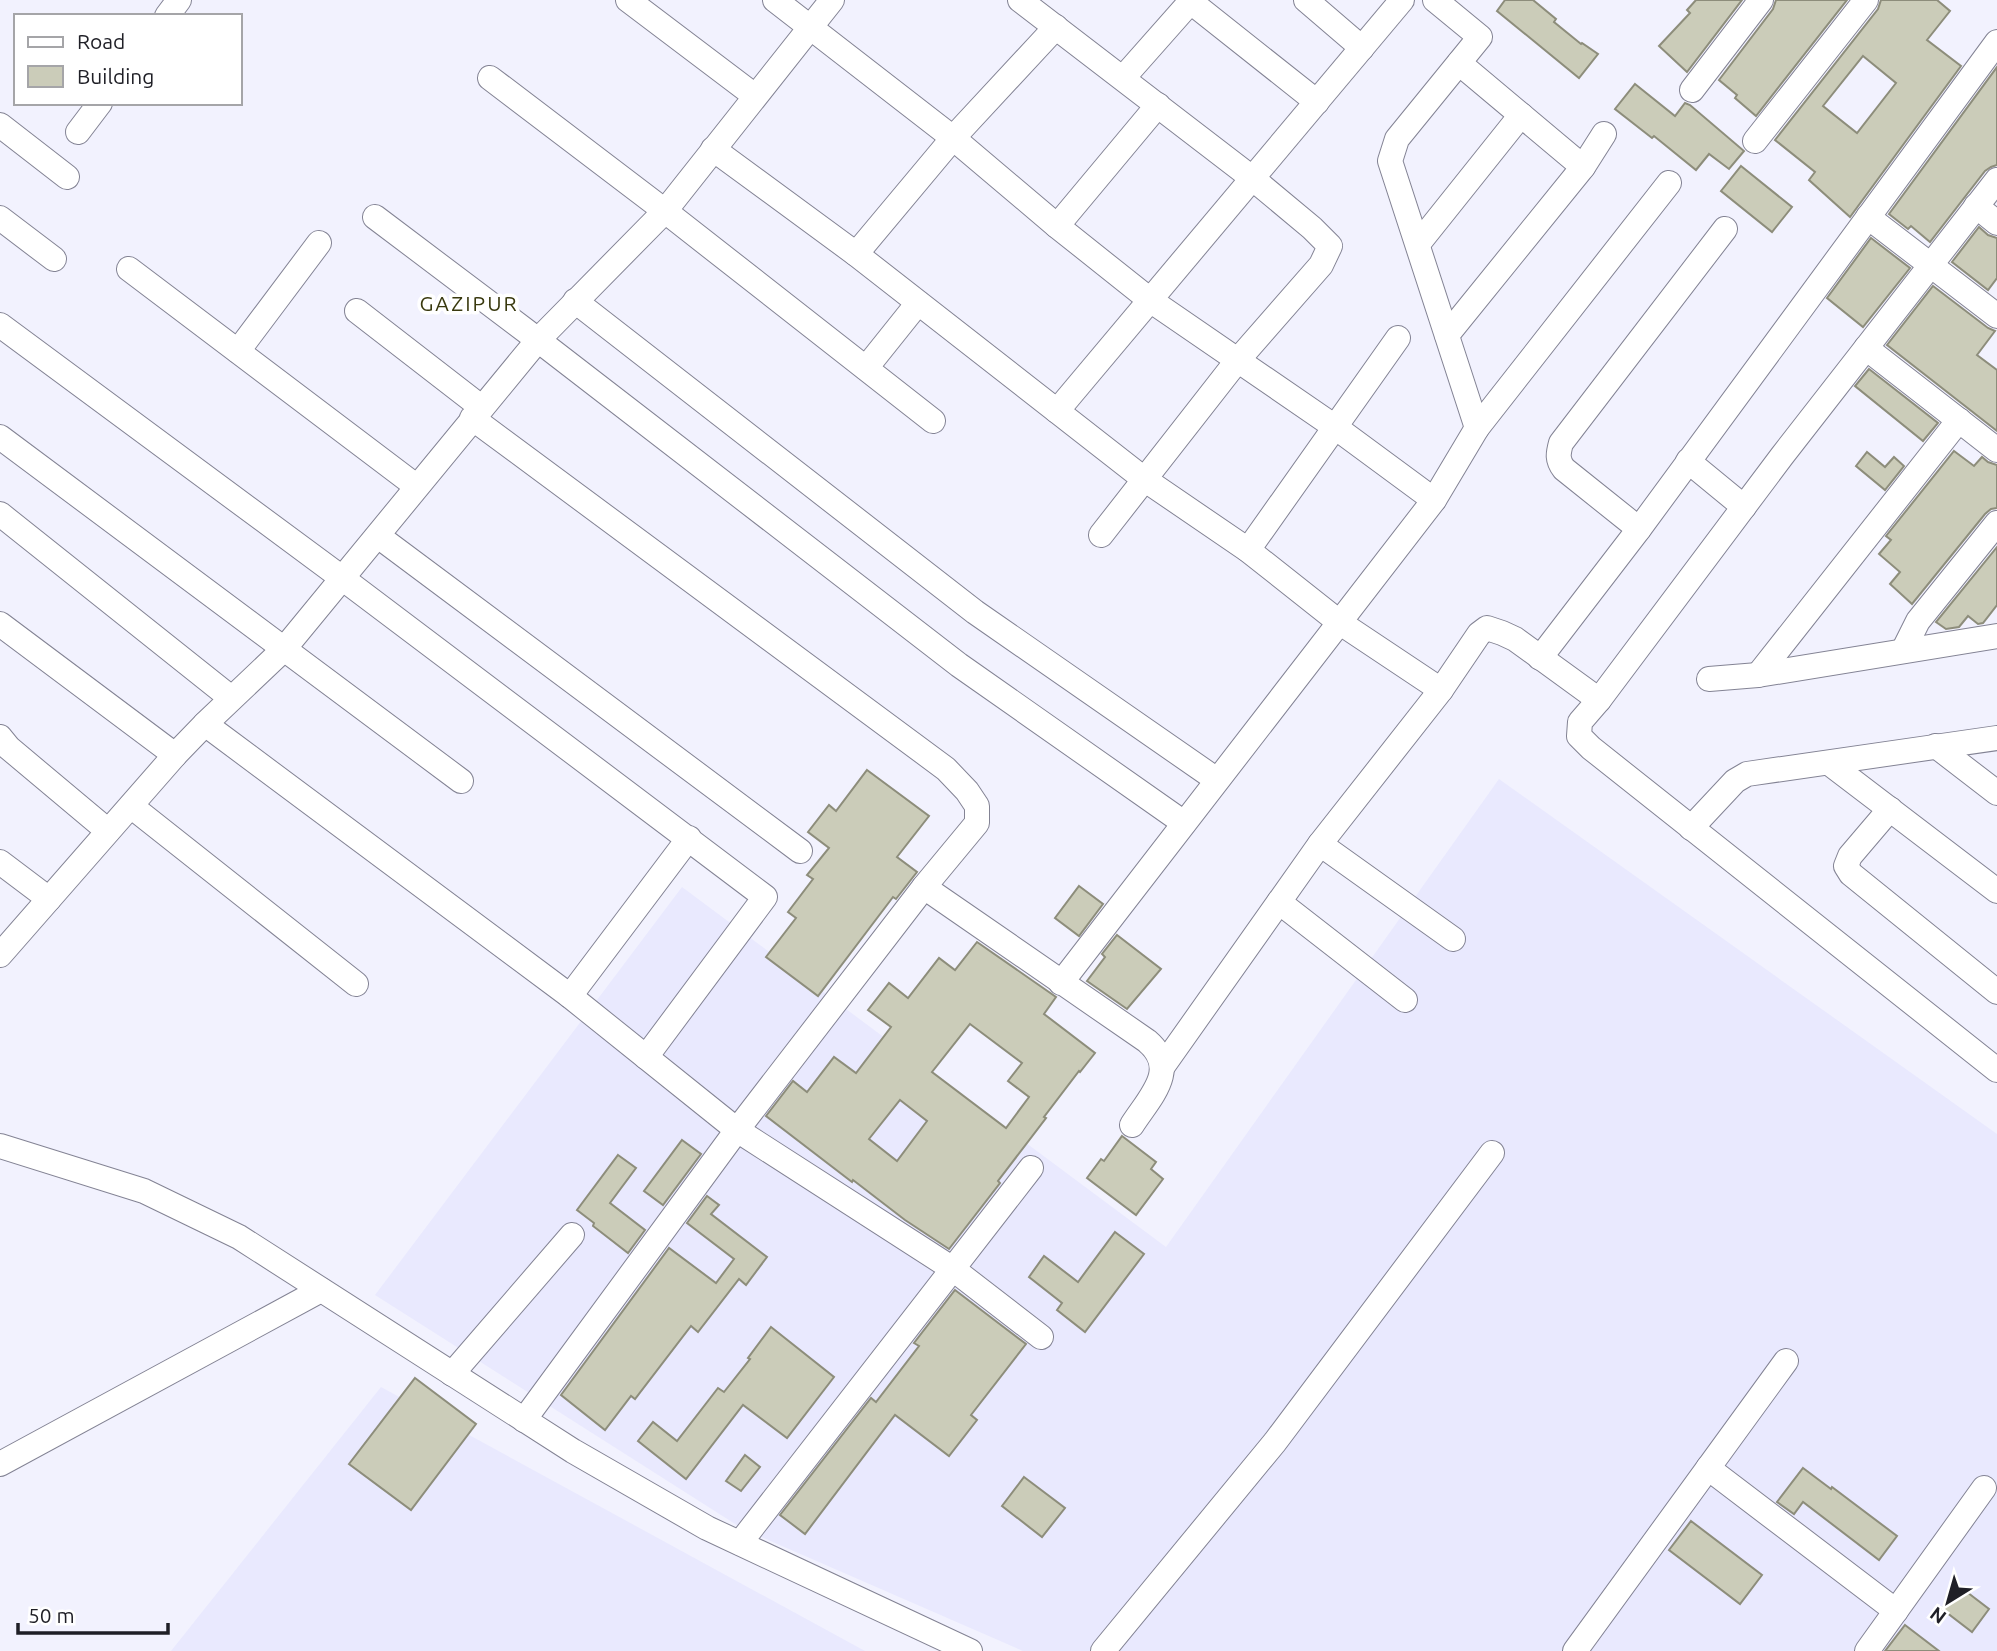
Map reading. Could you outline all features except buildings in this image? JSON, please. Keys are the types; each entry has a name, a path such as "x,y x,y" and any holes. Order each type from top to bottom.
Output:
{"street":[{"path":"628,0 755,96"},
{"path":"775,0 953,138 1150,300 1335,427 1434,500"},
{"path":"0,955 175,755 284,649 538,340 664,211 832,0"},
{"path":"1306,0 1362,48"},
{"path":"1057,411 1402,0"},
{"path":"1692,90 1761,0"},
{"path":"1755,141 1866,0"},
{"path":"1123,78 1192,1 1317,102"},
{"path":"1028,2 1056,27 1252,178 1330,246 1321,265 1237,361 1101,536"},
{"path":"1447,4 1480,37 1397,139 1390,161 1477,428"},
{"path":"856,254 953,138 1056,27"},
{"path":"1540,658 1639,529 1997,42"},
{"path":"1459,63 1583,167"},
{"path":"490,78 933,421"},
{"path":"78,132 98,105"},
{"path":"1057,226 1158,105"},
{"path":"1418,244 1521,115"},
{"path":"0,125 68,177"},
{"path":"1447,335 1583,167 1604,134"},
{"path":"713,149 856,254 1144,479 1248,550 1339,622 1441,690"},
{"path":"1997,180 1580,722 1580,736 1591,748 1997,1070"},
{"path":"1061,983 1434,500 1477,428 1669,183"},
{"path":"1976,206 1997,223"},
{"path":"374,217 959,665 1184,823"},
{"path":"1868,217 1997,316"},
{"path":"0,218 54,259"},
{"path":"1639,529 1564,469 1558,461 1561,443 1725,229"},
{"path":"238,352 318,243"},
{"path":"128,269 416,486"},
{"path":"575,301 975,612 1217,780"},
{"path":"866,368 918,303"},
{"path":"357,311 477,412 946,769 967,791 977,807 977,823 924,887 737,1130 524,1420"},
{"path":"0,326 342,578 765,897 646,1056"},
{"path":"1248,550 1398,338"},
{"path":"1866,348 1997,450"},
{"path":"1758,675 1959,421"},
{"path":"0,436 461,782"},
{"path":"1688,461 1744,507"},
{"path":"0,514 231,698"},
{"path":"1903,651 1918,621 1997,523"},
{"path":"378,537 800,851"},
{"path":"1132,1125 1160,1080 1163,1066 1320,844 1441,690 1479,634 1488,628 1515,639 1599,700"},
{"path":"2,630 175,755"},
{"path":"1709,679 1758,675 1997,636"},
{"path":"205,724 570,996 737,1130 953,1269 1041,1337"},
{"path":"0,737 9,748 108,831"},
{"path":"1691,828 1735,781 1747,774 1997,737"},
{"path":"1936,746 1997,793"},
{"path":"1829,763 1997,891"},
{"path":"131,806 356,984"},
{"path":"1890,809 1850,856 1846,866 1851,874 1997,992"},
{"path":"570,996 689,838"},
{"path":"1320,844 1452,939"},
{"path":"0,862 49,899"},
{"path":"924,887 1147,1041 1157,1050 1163,1066"},
{"path":"1279,902 1405,1000"},
{"path":"0,1146 144,1191 239,1237 573,1451 707,1528 969,1651"},
{"path":"1103,1651 1275,1442 1492,1153"},
{"path":"740,1543 1031,1168"},
{"path":"452,1374 572,1235"},
{"path":"0,1464 321,1290"},
{"path":"1575,1651 1786,1361"},
{"path":"1708,1468 1896,1611"},
{"path":"1867,1651 1984,1488"}],"shaded area":[{"path":"1499,779 1997,1134 1997,1651 1023,1651 743,1529 375,1295 682,887 1166,1247"},
{"path":"381,1387 865,1651 171,1651"}],"district":[{"name":"GAZIPUR","path":"469,304"}]}
